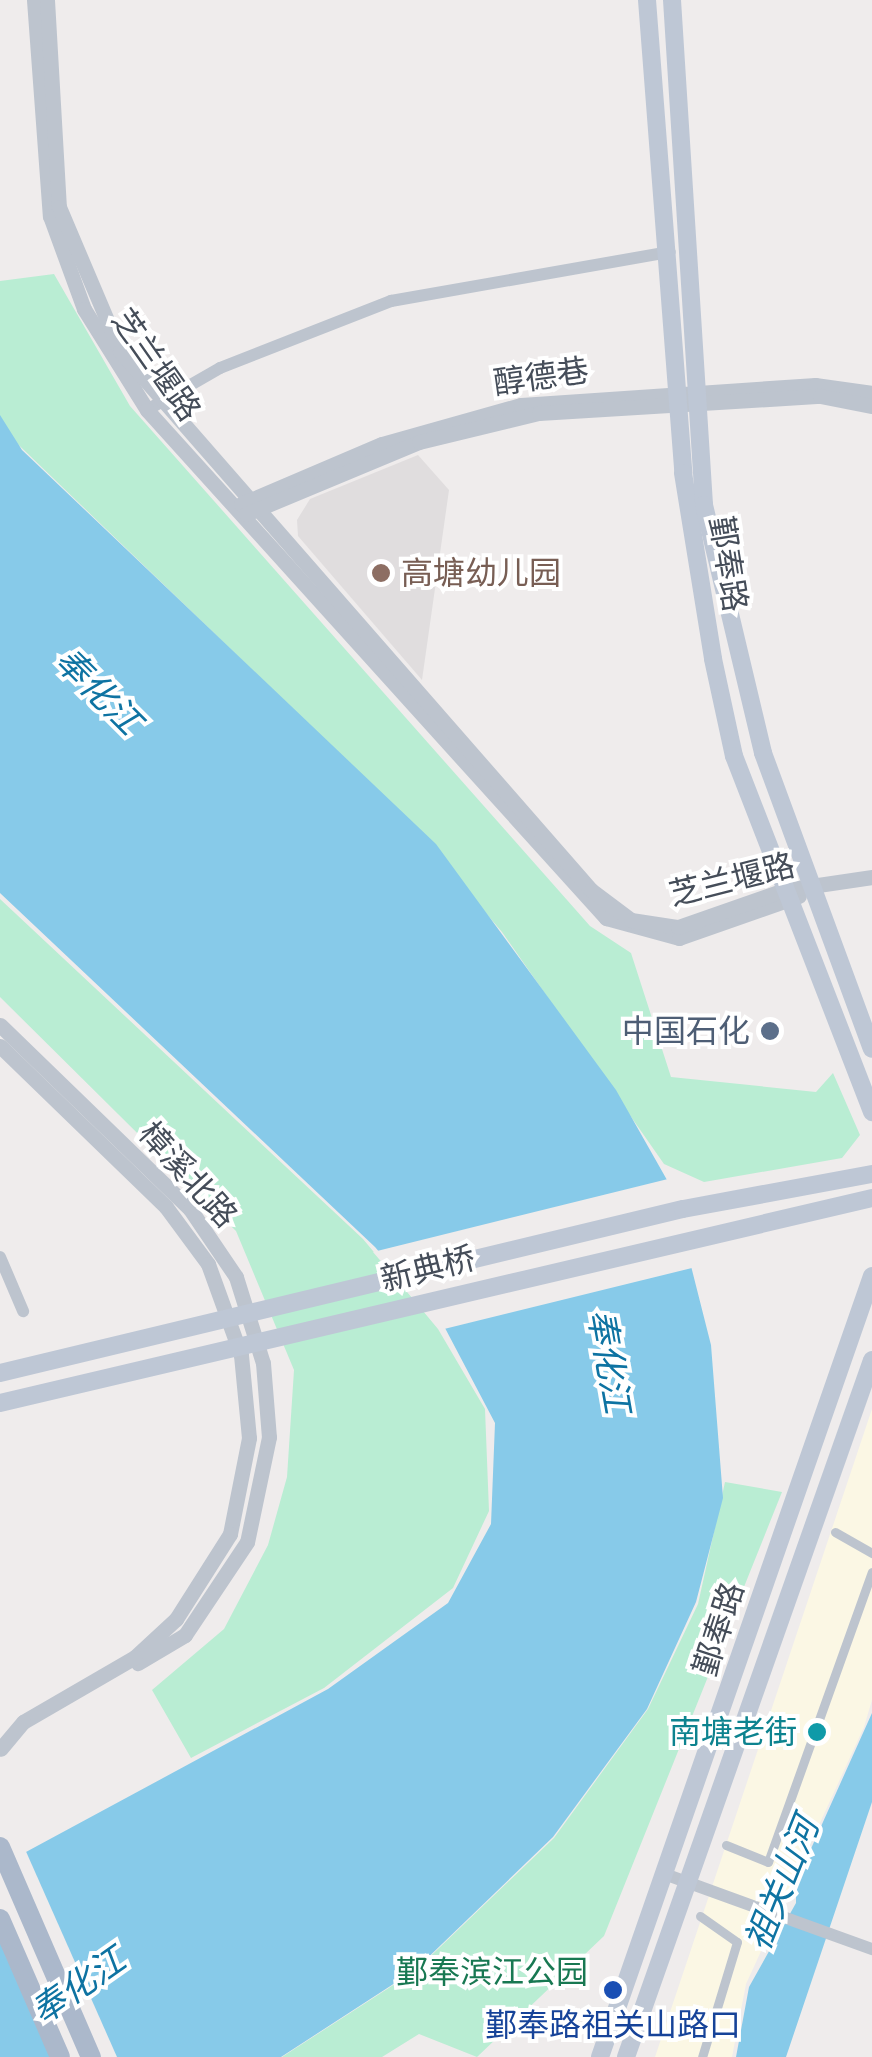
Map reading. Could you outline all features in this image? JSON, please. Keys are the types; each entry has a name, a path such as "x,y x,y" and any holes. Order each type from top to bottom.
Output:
{"main road":[{"name":"鄞奉路","path":"647,0 680,398 726,717 786,896 872,1112"},
{"name":"鄞奉路","path":"672,0 701,397 704,505 763,753 872,1049"},
{"name":"新典桥","path":"0,1373 872,1174"},
{"name":"新典桥","path":"0,1403 863,1200"},
{"name":"鄞奉路","path":"600,2057 670,1876 872,1276"},
{"name":"鄞奉路","path":"626,2057 694,1884 872,1360"},
{"path":"0,1847 91,2057"},
{"path":"0,1919 60,2057"}],"street":[{"name":"芝兰堰路","path":"45,3 50,216 84,309 153,406 616,912 678,927 815,887"},
{"path":"153,406 220,368 391,301 670,252"},
{"name":"醇德巷","path":"701,397 816,385 872,393"},
{"name":"醇德巷","path":"245,508 438,424 558,399 820,396 872,406"},
{"path":"815,887 872,877"},
{"name":"樟溪北路","path":"0,1026 190,1209 236,1277 263,1363 269,1437 247,1542 185,1635 92,1681"},
{"name":"樟溪北路","path":"0,1046 186,1231 220,1285 242,1355 250,1438 230,1534 154,1644 23,1722 0,1749"},
{"path":"0,1257 23,1311"},
{"path":"835,1532 872,1553"},
{"path":"726,1844 768,1862 872,1572"},
{"path":"670,1876 872,1949"},
{"path":"700,1916 738,1942 702,2057"}],"shaded area":[{"name":"高塘幼儿园","path":"418,455 449,490 422,680 298,536 297,520 310,499"},
{"name":"南塘老街","path":"872,1409 872,1700 864,1727 746,1984 732,2057 655,2057"}],"green space":[{"path":"54,274 130,406 590,926 631,953 671,1077 816,1092 833,1073 860,1135 842,1158 704,1182 664,1164 502,932 400,812 0,427 0,281"},
{"path":"0,899 363,1239 438,1329 485,1409 489,1511 453,1588 324,1688 191,1758 152,1690 224,1629 268,1545 287,1477 294,1370 236,1231 0,997"},
{"name":"鄞奉滨江公园","path":"725,1482 782,1492 604,1936 477,2057 419,2034 382,2057 282,2057 415,1971 554,1838 648,1709 698,1604"}],"water":[{"name":"奉化江","path":"0,415 22,450 436,844 616,1090 671,1187 711,1345 723,1498 696,1602 647,1709 553,1837 415,1970 281,2057 0,2057 0,1866 328,1689 448,1603 491,1524 495,1423 445,1328 375,1247 0,893"},
{"path":"872,1713 872,1802 786,2057 736,2057 749,1987 796,1903 796,1882"}],"pier":[{"path":"672,1178 696,1267 440,1330 373,1252"},
{"path":"24,1847 117,2057 52,2057 0,1939 0,1861"}],"place":[{"name":"高塘幼儿园","path":"381,573"},
{"name":"中国石化","path":"770,1031"},
{"name":"南塘老街","path":"817,1732"},
{"name":"鄞奉路祖关山路口","path":"613,1990"}],"water label":[{"name":"祖关山河","path":"782,1884"}]}
